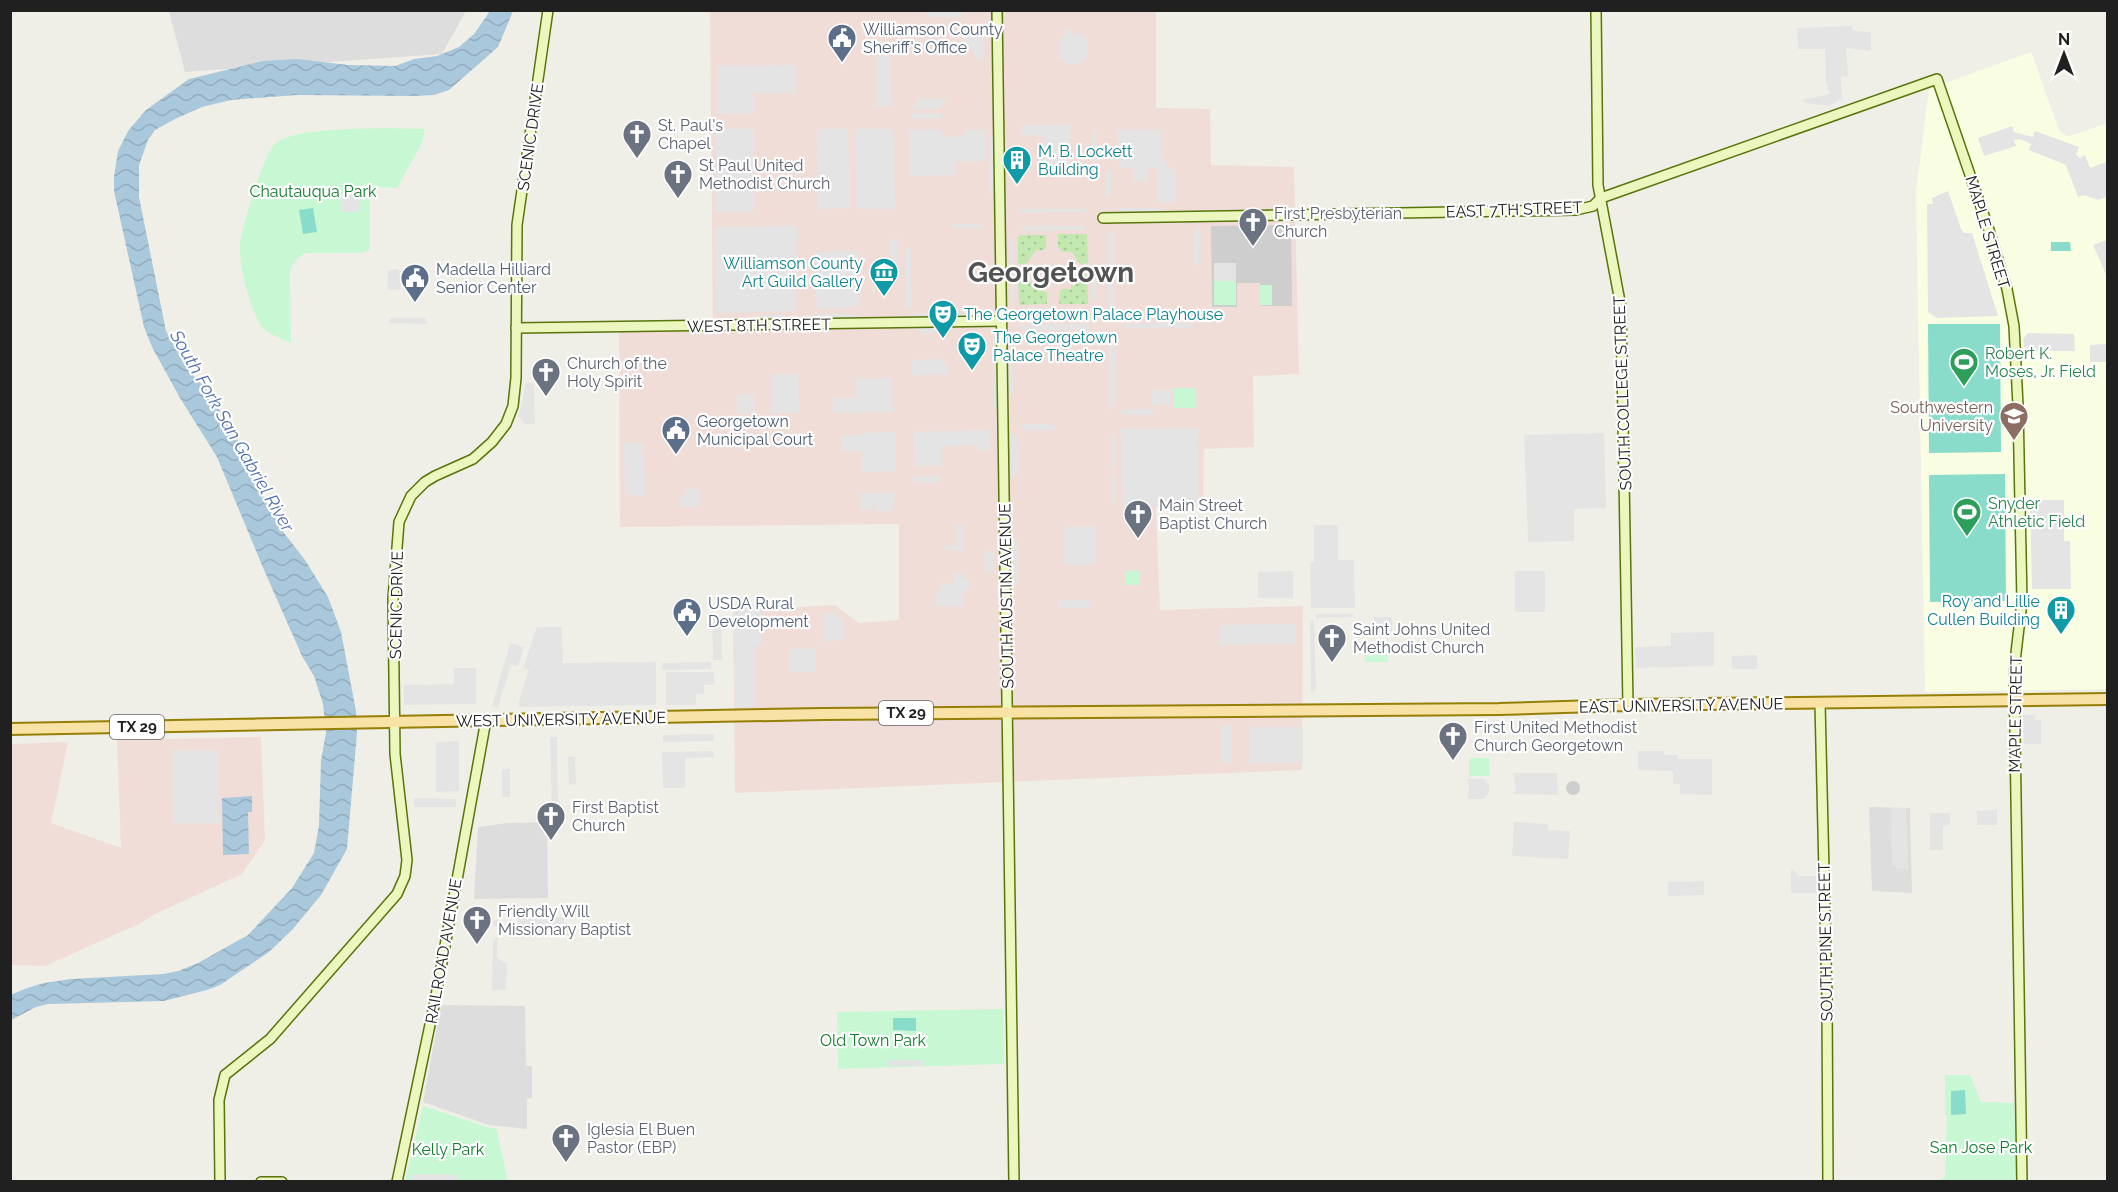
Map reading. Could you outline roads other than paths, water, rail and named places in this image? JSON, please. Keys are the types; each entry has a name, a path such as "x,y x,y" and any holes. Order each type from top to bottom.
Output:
{"main road":[{"name":"EAST UNIVERSITY AVENUE","path":"1111,712 1499,709 1628,705 2108,699"},
{"name":"WEST UNIVERSITY AVENUE","path":"10,729 1111,712"}],"street":[{"name":"SCENIC DRIVE","path":"220,1182 219,1100 225,1075 270,1039 386,907 403,884 407,860 395,768 393,599 401,516 411,496 425,482 473,459 492,442 506,424 515,394 517,225 548,10"},
{"name":"SOUTH AUSTIN AVENUE","path":"997,10 1014,1182"},
{"name":"SOUTH COLLEGE STREET","path":"1596,10 1598,185 1621,308 1628,705"},
{"name":"EAST 7TH STREET","path":"1102,218 1576,210 1593,206 1600,198 1937,80"},
{"name":"MAPLE STREET","path":"1937,80 1989,230 2007,289 2014,326 2019,406 2022,602 2014,670 2022,1182"},
{"name":"WEST 8TH STREET","path":"516,328 1002,321"},
{"name":"SOUTH PINE STREET","path":"1820,703 1827,999 1828,1182"},
{"name":"RAILROAD AVENUE","path":"398,1182 435,1001 486,720"},
{"path":"261,1182 282,1182"}],"water":[{"name":"South Fork San Gabriel River","path":"490,11 513,11 498,47 449,90 434,95 414,96 297,95 231,100 202,107 175,119 155,130 148,140 139,165 139,197 166,331 188,370 207,390 233,432 259,479 266,502 281,529 305,560 328,597 341,632 356,711 357,733 347,849 321,895 292,930 269,952 220,985 164,1001 48,1004 36,1007 11,1020 10,995 27,988 71,979 163,974 178,971 198,963 248,935 292,888 314,853 319,825 321,760 326,733 323,704 314,676 302,656 217,457 180,398 152,347 144,327 114,191 118,151 128,131 146,110 189,79 263,61 297,59 348,65 395,66 414,59 437,56 459,47 474,34"},
{"path":"252,796 252,812 248,812 249,854 223,855 222,798"}],"place":[{"name":"Williamson County Sheriff's Office","path":"842,64"},
{"name":"St. Paul's Chapel","path":"637,160"},
{"name":"M. B. Lockett Building","path":"1017,186"},
{"name":"St Paul United Methodist Church","path":"678,200"},
{"name":"First Presbyterian Church","path":"1253,248"},
{"name":"Williamson County Art Guild Gallery","path":"884,298"},
{"name":"Madella Hilliard Senior Center","path":"415,304"},
{"name":"The Georgetown Palace Playhouse","path":"943,340"},
{"name":"The Georgetown Palace Theatre","path":"972,372"},
{"name":"Robert K. Moses, Jr. Field","path":"1964,388"},
{"name":"Church of the Holy Spirit","path":"546,398"},
{"name":"Southwestern University","path":"2014,442"},
{"name":"Georgetown Municipal Court","path":"676,456"},
{"name":"Snyder Athletic Field","path":"1967,538"},
{"name":"Main Street Baptist Church","path":"1138,540"},
{"name":"Roy and Lillie Cullen Building","path":"2061,636"},
{"name":"USDA Rural Development","path":"687,638"},
{"name":"Saint Johns United Methodist Church","path":"1332,664"},
{"name":"First United Methodist Church Georgetown","path":"1453,762"},
{"name":"First Baptist Church","path":"551,842"},
{"name":"Friendly Will Missionary Baptist","path":"477,946"},
{"name":"Iglesia El Buen Pastor (EBP)","path":"566,1164"}],"district":[{"name":"Georgetown","path":"1051,272"}],"park label":[{"name":"Chautauqua Park","path":"313,191"},
{"name":"Old Town Park","path":"873,1040"},
{"name":"San Jose Park","path":"1981,1147"},
{"name":"Kelly Park","path":"448,1149"}]}
